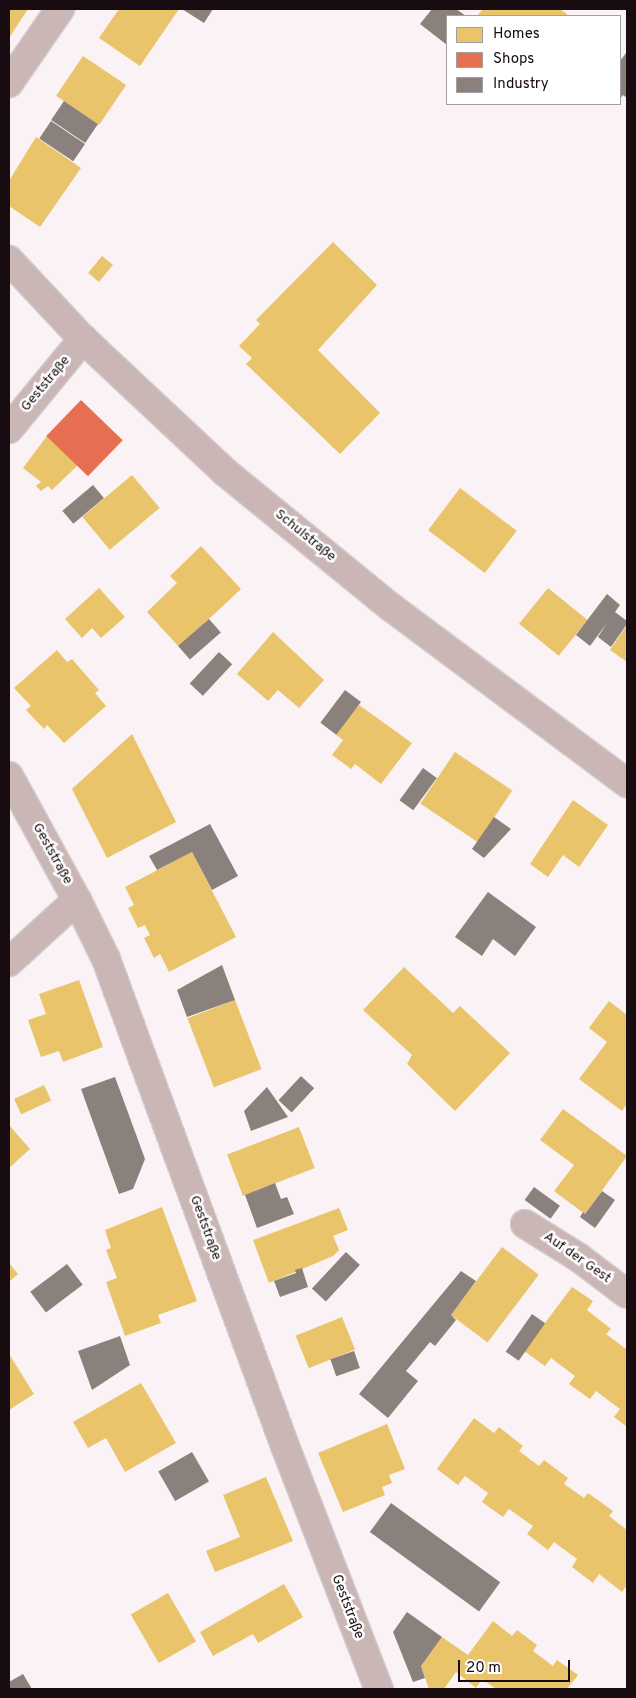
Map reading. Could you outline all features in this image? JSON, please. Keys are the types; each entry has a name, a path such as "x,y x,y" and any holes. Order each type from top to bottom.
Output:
{"street":[{"path":"9,83 60,9"},
{"name":"Schulstraße","path":"9,260 83,339 225,472 392,608 627,783"},
{"name":"Geststraße","path":"9,429 83,339"},
{"name":"Geststraße","path":"9,776 77,900 106,959 282,1437 379,1689"},
{"path":"9,962 77,900"},
{"name":"Auf der Gest","path":"525,1224 578,1257 627,1294"}],"building: Homes":[{"path":"9,9 28,9 9,38"},
{"path":"119,9 179,9 140,66 99,38"},
{"path":"483,9 560,9 567,14 566,15 478,15"},
{"path":"83,56 126,85 99,125 56,96"},
{"path":"36,137 81,168 40,227 9,206 9,181"},
{"path":"333,242 377,285 318,350 380,413 340,454 246,364 252,358 239,346 260,324 256,320"},
{"path":"102,256 113,265 99,282 88,273"},
{"path":"47,436 78,465 52,490 48,486 41,491 36,486 41,482 23,468"},
{"path":"132,475 160,508 110,550 82,517"},
{"path":"460,488 517,531 485,573 428,530"},
{"path":"201,546 241,589 179,647 147,612 177,583 170,576"},
{"path":"99,588 125,617 101,638 92,628 82,638 65,619"},
{"path":"548,588 588,620 559,656 519,624"},
{"path":"627,625 627,662 610,650"},
{"path":"273,632 324,680 299,708 278,690 268,701 237,674"},
{"path":"57,650 67,662 72,659 99,690 95,693 106,706 64,743 47,725 44,729 26,710 31,706 14,688"},
{"path":"359,705 412,743 381,784 355,764 351,769 332,755 343,740 335,734"},
{"path":"132,734 176,822 107,858 72,789"},
{"path":"455,752 512,791 478,842 420,803"},
{"path":"573,800 608,825 579,867 563,855 548,877 530,864"},
{"path":"192,852 236,937 169,972 160,954 154,958 144,938 150,935 145,925 138,928 128,908 134,905 125,887"},
{"path":"404,967 453,1013 460,1006 510,1053 455,1111 407,1064 412,1055 363,1010"},
{"path":"79,980 103,1047 63,1062 59,1051 41,1057 28,1020 46,1014 39,994"},
{"path":"235,1000 262,1069 214,1087 187,1018"},
{"path":"609,1001 627,1015 627,1104 622,1111 579,1079 607,1042 589,1028"},
{"path":"44,1085 51,1100 21,1114 14,1099"},
{"path":"563,1109 627,1156 585,1214 554,1191 574,1165 540,1140"},
{"path":"9,1125 30,1149 9,1168"},
{"path":"299,1127 315,1168 243,1196 227,1155"},
{"path":"162,1207 197,1301 158,1315 161,1323 125,1336 106,1282 117,1278 106,1250 111,1248 105,1230"},
{"path":"339,1208 348,1230 333,1236 339,1250 333,1256 269,1283 253,1240"},
{"path":"502,1247 539,1275 488,1343 451,1315"},
{"path":"9,1263 18,1274 9,1282"},
{"path":"572,1287 593,1301 587,1310 611,1329 606,1334 626,1349 627,1347 627,1427 614,1417 620,1409 596,1391 590,1399 569,1384 575,1376 551,1358 545,1366 524,1351"},
{"path":"342,1317 355,1349 309,1368 296,1336"},
{"path":"9,1354 34,1394 9,1410"},
{"path":"141,1383 176,1443 125,1472 106,1438 88,1448 73,1422"},
{"path":"474,1418 494,1433 499,1427 523,1446 519,1451 539,1466 544,1460 568,1478 564,1484 584,1498 588,1493 613,1511 609,1516 627,1530 627,1585 622,1592 599,1574 593,1583 572,1567 577,1559 554,1542 548,1550 527,1534 533,1526 509,1509 503,1517 482,1502 488,1493 465,1476 458,1485 437,1469"},
{"path":"387,1424 405,1469 389,1475 392,1483 382,1487 385,1495 343,1512 318,1453"},
{"path":"266,1477 293,1541 215,1572 206,1551 240,1537 223,1495"},
{"path":"284,1584 303,1617 258,1643 253,1634 213,1656 200,1632"},
{"path":"168,1593 196,1641 159,1663 131,1614"},
{"path":"493,1621 512,1636 517,1630 537,1645 533,1651 553,1666 557,1660 578,1675 567,1689 496,1689 482,1679 476,1688 456,1672 444,1689 429,1689 421,1666 442,1637 468,1655"}],"building: Shops":[{"path":"81,400 123,440 88,476 46,436"}],"building: Industry":[{"path":"182,9 213,9 204,23"},
{"path":"432,9 456,9 465,15 446,15 446,44 420,24"},
{"path":"626,53 627,98 623,95 621,98 621,60"},
{"path":"64,101 98,124 85,143 51,120"},
{"path":"51,121 85,144 73,161 39,138"},
{"path":"93,485 104,498 73,524 62,511"},
{"path":"607,594 620,605 615,612 627,621 627,624 611,647 598,637 607,623 590,646 576,635"},
{"path":"209,619 221,633 190,659 178,646"},
{"path":"219,652 232,664 203,696 190,683"},
{"path":"345,690 361,702 336,735 320,723"},
{"path":"423,768 437,778 413,810 399,800"},
{"path":"494,817 511,829 484,858 472,849"},
{"path":"210,824 238,876 212,890 192,852 157,870 149,856"},
{"path":"488,892 536,927 515,956 493,939 482,956 455,937"},
{"path":"222,965 235,1000 187,1017 177,990"},
{"path":"301,1076 314,1088 292,1112 278,1100"},
{"path":"115,1077 145,1159 133,1189 119,1194 81,1089"},
{"path":"267,1087 288,1117 251,1131 244,1111"},
{"path":"275,1183 281,1199 287,1197 294,1214 257,1228 245,1195"},
{"path":"534,1187 560,1206 550,1219 525,1200"},
{"path":"602,1191 615,1200 595,1228 580,1217 583,1212 585,1214"},
{"path":"346,1252 360,1265 326,1302 312,1289"},
{"path":"67,1264 83,1285 46,1312 30,1292"},
{"path":"302,1268 308,1287 280,1297 274,1281 296,1273 295,1270"},
{"path":"461,1271 476,1281 451,1315 456,1320 435,1346 430,1342 406,1371 418,1381 388,1418 359,1394"},
{"path":"532,1314 545,1323 519,1361 506,1352"},
{"path":"120,1336 130,1365 92,1390 78,1351"},
{"path":"354,1351 360,1368 336,1376 330,1359"},
{"path":"192,1452 209,1481 175,1501 158,1472"},
{"path":"391,1503 500,1582 479,1611 370,1532"},
{"path":"407,1612 442,1637 421,1666 425,1678 413,1682 393,1632"},
{"path":"23,1674 32,1689 9,1689 9,1682"}]}
